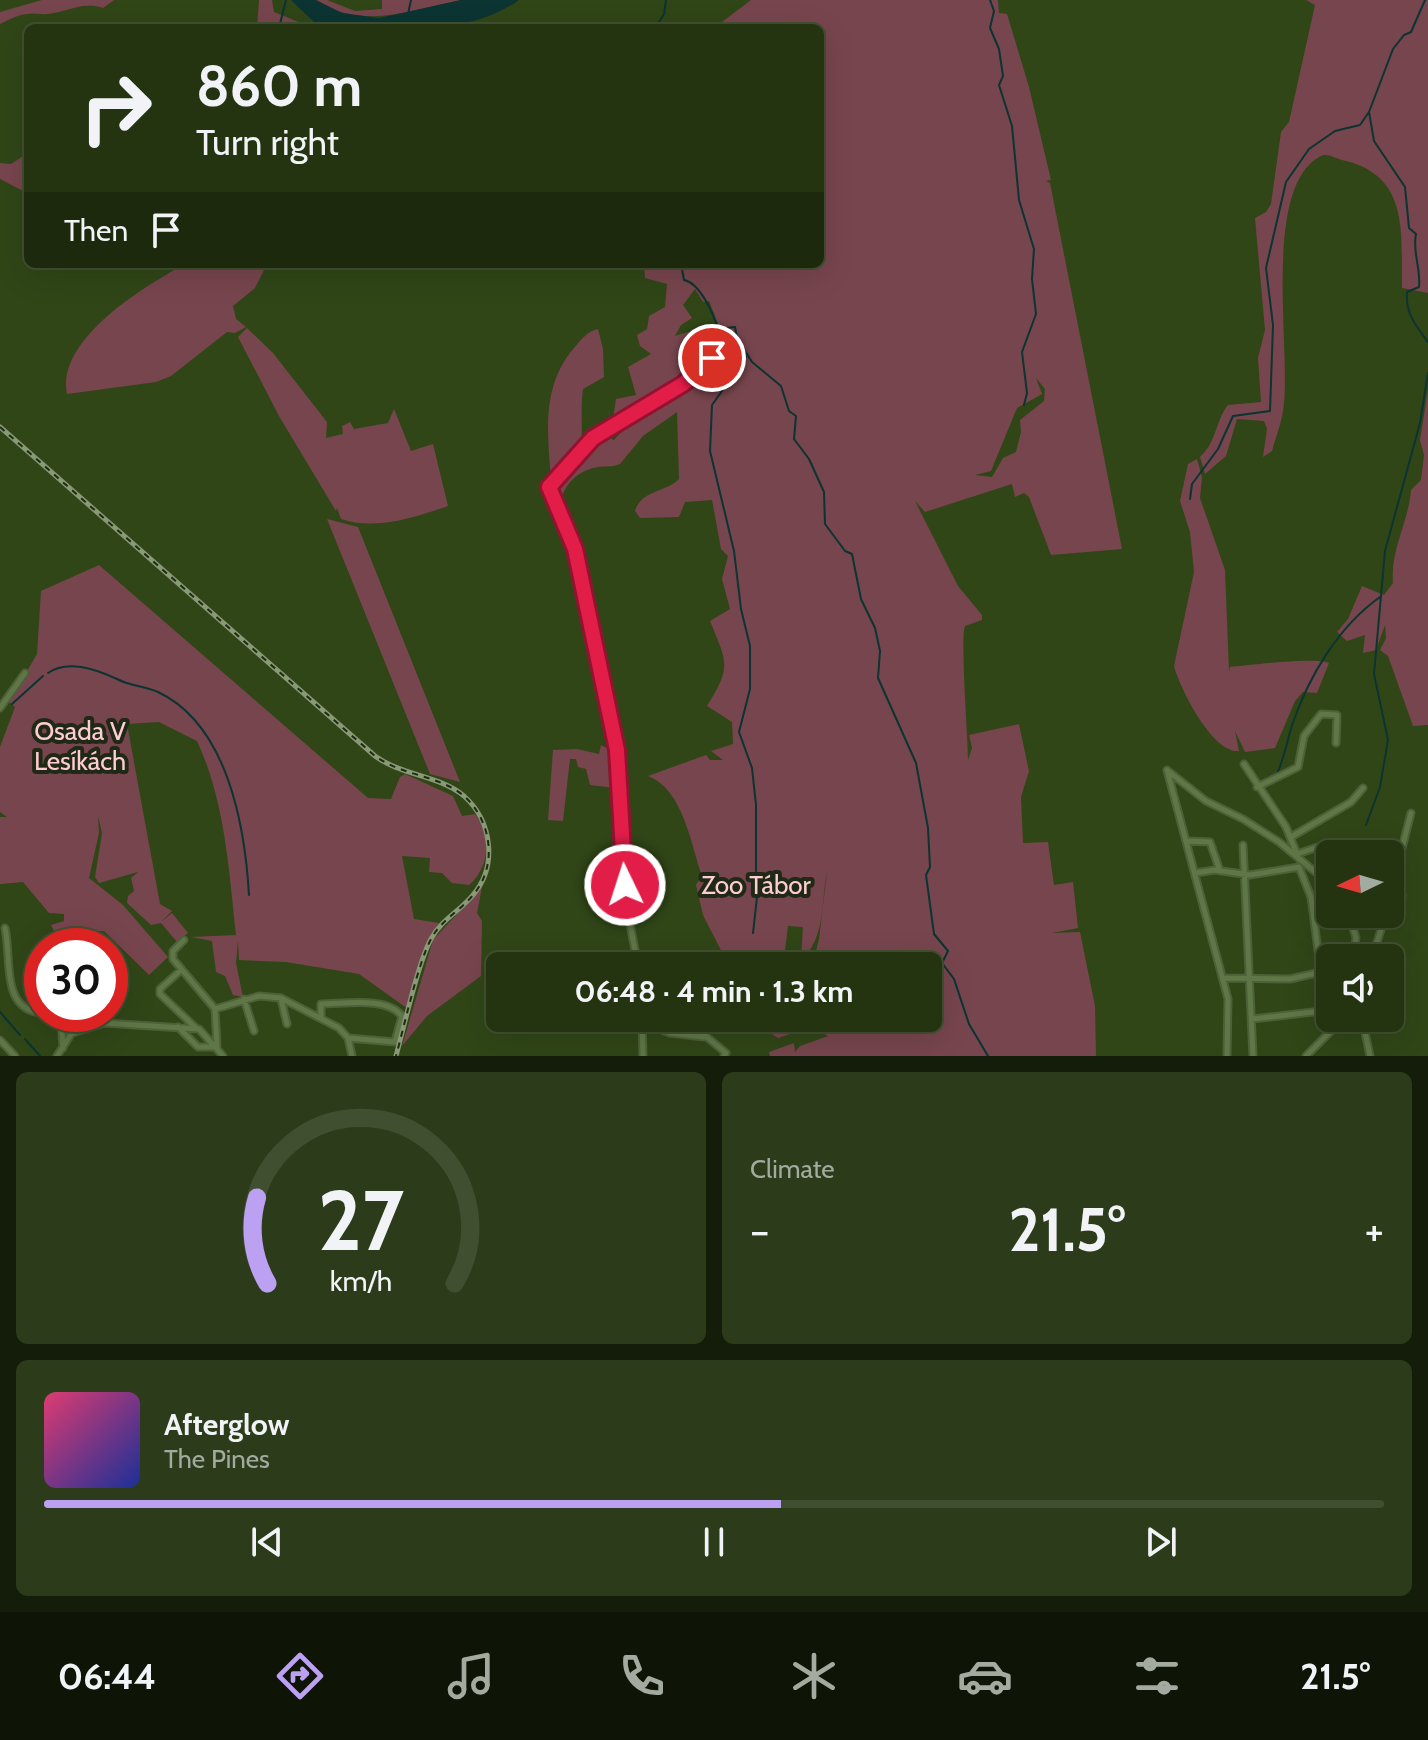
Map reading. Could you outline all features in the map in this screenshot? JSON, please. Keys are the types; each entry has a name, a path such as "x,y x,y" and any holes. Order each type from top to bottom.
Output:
{"street":[{"path":"635,952 627,908 617,750 575,549 549,487 593,438 676,388 728,349"},
{"path":"0,708 25,673"},
{"path":"1257,787 1298,767 1304,736 1321,714 1337,715 1336,743"},
{"path":"1244,764 1291,837 1311,897 1317,944"},
{"path":"1227,1056 1228,999 1167,770 1199,797 1243,819 1300,865 1315,872"},
{"path":"1291,837 1351,802 1363,788"},
{"path":"1404,840 1411,813"},
{"path":"1186,841 1210,842 1220,871"},
{"path":"1243,845 1253,1056"},
{"path":"1297,854 1316,848"},
{"path":"1195,873 1220,871 1243,875 1300,865"},
{"path":"5,928 14,997 24,1008"},
{"path":"184,940 172,954 181,970 215,1009 215,1044"},
{"path":"181,970 160,989 160,994 215,1044 223,1056"},
{"path":"1223,978 1290,979 1316,974"},
{"path":"215,1009 267,995 281,998 321,1017 348,1038 395,1042 402,1016 389,1006 378,1004 321,1004 321,1017"},
{"path":"281,998 287,1024"},
{"path":"244,999 254,1031"},
{"path":"1252,1019 1316,1012"},
{"path":"57,1056 72,1033 98,1024 197,1028"},
{"path":"178,1027 203,1048 215,1044"},
{"path":"62,1032 63,1049"},
{"path":"642,1032 643,1056"},
{"path":"679,1032 704,1037"},
{"path":"699,1032 726,1053 724,1056"},
{"path":"1306,1056 1330,1032"},
{"path":"1364,1032 1370,1056"},
{"path":"348,1038 352,1056"},
{"path":"0,1040 15,1056"}],"green space":[{"path":"42,0 114,0 103,8 86,6 48,14 25,14 0,24 0,12"},
{"path":"259,0 272,0 274,12 303,24 257,24"},
{"path":"316,0 327,0 355,11 382,9 382,0 461,0 406,13 369,16 334,9"},
{"name":"Zoo Tábor","path":"751,0 998,0 999,13 1007,14 1029,87 1051,180 1046,181 1050,183 1122,549 1051,555 1029,497 1024,493 1015,497 1012,484 925,512 915,501 958,586 982,615 982,620 965,626 964,634 968,760 972,748 969,735 1019,724 1029,771 1021,797 1023,843 1048,842 1054,885 1073,882 1078,928 1052,933 1080,932 1095,1006 1096,1056 770,1056 769,1052 794,1043 795,1052 800,1046 828,1036 821,1032 942,1032 942,952 815,952 819,939 827,872 819,930 808,952 801,952 803,927 788,926 785,952 722,952 703,915 696,885 702,876 684,820 670,793 648,776 706,755 710,760 723,760 711,751 733,744 732,722 707,706 720,682 724,664 710,621 730,609 722,579 728,556 721,549 712,500 685,502 679,517 640,518 635,511 648,495 679,479 677,412 643,436 620,464 593,468 573,479 564,491 561,513 551,492 566,479 564,472 601,434 614,440 639,412 618,421 613,419 616,399 636,395 628,367 651,354 640,346 637,335 647,329 649,316 665,307 667,284 645,278 644,268 824,268 824,24 719,24","holes":["695,289 703,302 709,301 721,331 732,331 736,346 742,345 688,379 703,366 704,351 691,331 675,336 681,325 692,318 683,305","1036,378 1045,389 1044,401 1020,420 1021,432 1016,452 1003,458 992,477 975,475 991,471 1017,408 1042,394"]},
{"path":"1306,0 1428,0 1428,293 1402,288 1401,227 1391,192 1380,178 1364,168 1328,155 1319,157 1302,174 1291,201 1285,234 1284,403 1272,451 1263,457 1267,429 1264,421 1237,419 1226,456 1205,474 1200,457 1210,445 1228,405 1261,402 1258,358 1265,330 1255,218 1266,212 1271,204 1281,132 1289,122 1315,5"},
{"path":"24,156 24,191 0,179 0,163 11,164"},
{"path":"178,268 265,268 255,288 233,306 236,319 246,327 235,333 227,332 171,376 156,382 67,394 67,374 75,354 89,334 148,286"},
{"path":"247,328 273,353 327,422 326,438 343,434 342,426 350,422 354,429 388,423 394,409 411,451 433,444 448,506 381,523 341,519 279,416 238,337"},
{"path":"598,329 603,349 604,377 583,389 579,450 565,468 551,478 548,426 556,377 579,342"},
{"path":"1428,389 1428,725 1413,726 1388,656 1380,650 1386,638 1385,625 1376,650 1363,653 1365,635 1347,641 1337,632 1348,619 1362,586 1384,595 1393,583 1394,559 1411,490 1421,480 1424,455 1420,440"},
{"path":"1197,459 1202,477 1200,498 1225,570 1229,672 1230,667 1266,663 1329,663 1317,693 1303,692 1295,701 1275,748 1245,752 1235,731 1239,751 1219,742 1190,704 1174,666 1194,572 1190,532 1180,501 1188,464"},
{"path":"327,519 358,527 460,782 430,774"},
{"name":"Osada V Lesíkách","path":"99,565 368,798 391,799 400,777 405,774 453,796 462,816 475,814 484,832 486,851 481,869 469,885 452,883 442,873 429,872 430,858 402,856 414,919 439,923 424,949 408,1009 359,974 286,962 239,960 238,941 236,963 243,997 233,995 225,976 216,972 212,941 191,937 236,935 224,836 214,787 197,741 159,722 127,724 160,904 172,911 161,922 172,913 188,933 177,942 161,923 151,925 127,903 128,896 134,891 131,878 138,872 99,883 95,877 102,833 98,816 99,833 89,878 123,905 168,957 149,975 128,954 128,928 52,928 51,925 64,921 64,914 49,913 23,882 0,884 0,817 7,817 0,812 0,747 15,707 9,702 37,654 41,591"},
{"path":"601,745 612,751 615,788 590,785 586,769 578,767 576,759 570,759 563,821 548,820 553,750 577,749 599,754"},
{"path":"482,887 477,913 482,921 481,976 427,1016 402,1046 433,940"},
{"path":"770,1032 797,1032 778,1038"}],"water":[{"path":"291,0 316,0 342,13 379,18 461,0 519,0 498,12 460,24 314,22"}],"waterway":[{"path":"280,24 286,0"},
{"path":"408,14 411,0"},
{"path":"658,24 664,14 666,0"},
{"path":"990,0 994,11 990,28 999,49 1003,76 999,85 1012,126 1019,200 1034,249 1032,279 1036,314 1022,352 1027,393 1024,405"},
{"path":"1425,0 1411,32 1404,35 1393,49 1369,112 1374,141 1405,187 1409,228 1416,234 1419,280 1419,287 1407,292 1408,306 1428,342"},
{"path":"1190,499 1192,484 1218,449 1233,416 1270,411 1273,325 1266,268 1286,182 1309,149 1335,131 1360,125 1369,112"},
{"path":"682,268 684,280 700,293 718,329 735,327 737,338 752,362 781,386 789,411 796,416 794,439 809,459 824,492 825,524 845,551 852,554 861,599 875,628 880,651 878,678 916,763 928,828 930,867 926,875 934,934 948,951 942,963 954,979 969,1024 988,1056"},
{"path":"746,357 726,365 722,391 712,405 710,451 734,551 741,609 750,646 750,689 739,732 752,768 756,805 756,887"},
{"path":"1366,825 1380,787 1388,740 1374,674 1385,551 1420,423 1428,373"},
{"path":"1277,774 1292,725 1316,671 1338,638 1380,597"},
{"path":"48,673 64,667 82,667 153,690 182,707 201,728 228,780 243,839 249,895"},
{"path":"12,704 43,676"},
{"path":"753,933 757,897"},
{"path":"0,1012 20,1035"},
{"path":"25,1039 40,1056"}],"railway":[{"path":"0,427 375,756 397,768 454,789 464,796 481,818 488,844 486,871 473,895 440,926 431,939 416,979 396,1056"}],"route":[{"path":"625,885 617,750 575,549 549,487 552,480 573,464 593,438 683,384 712,358"}]}
